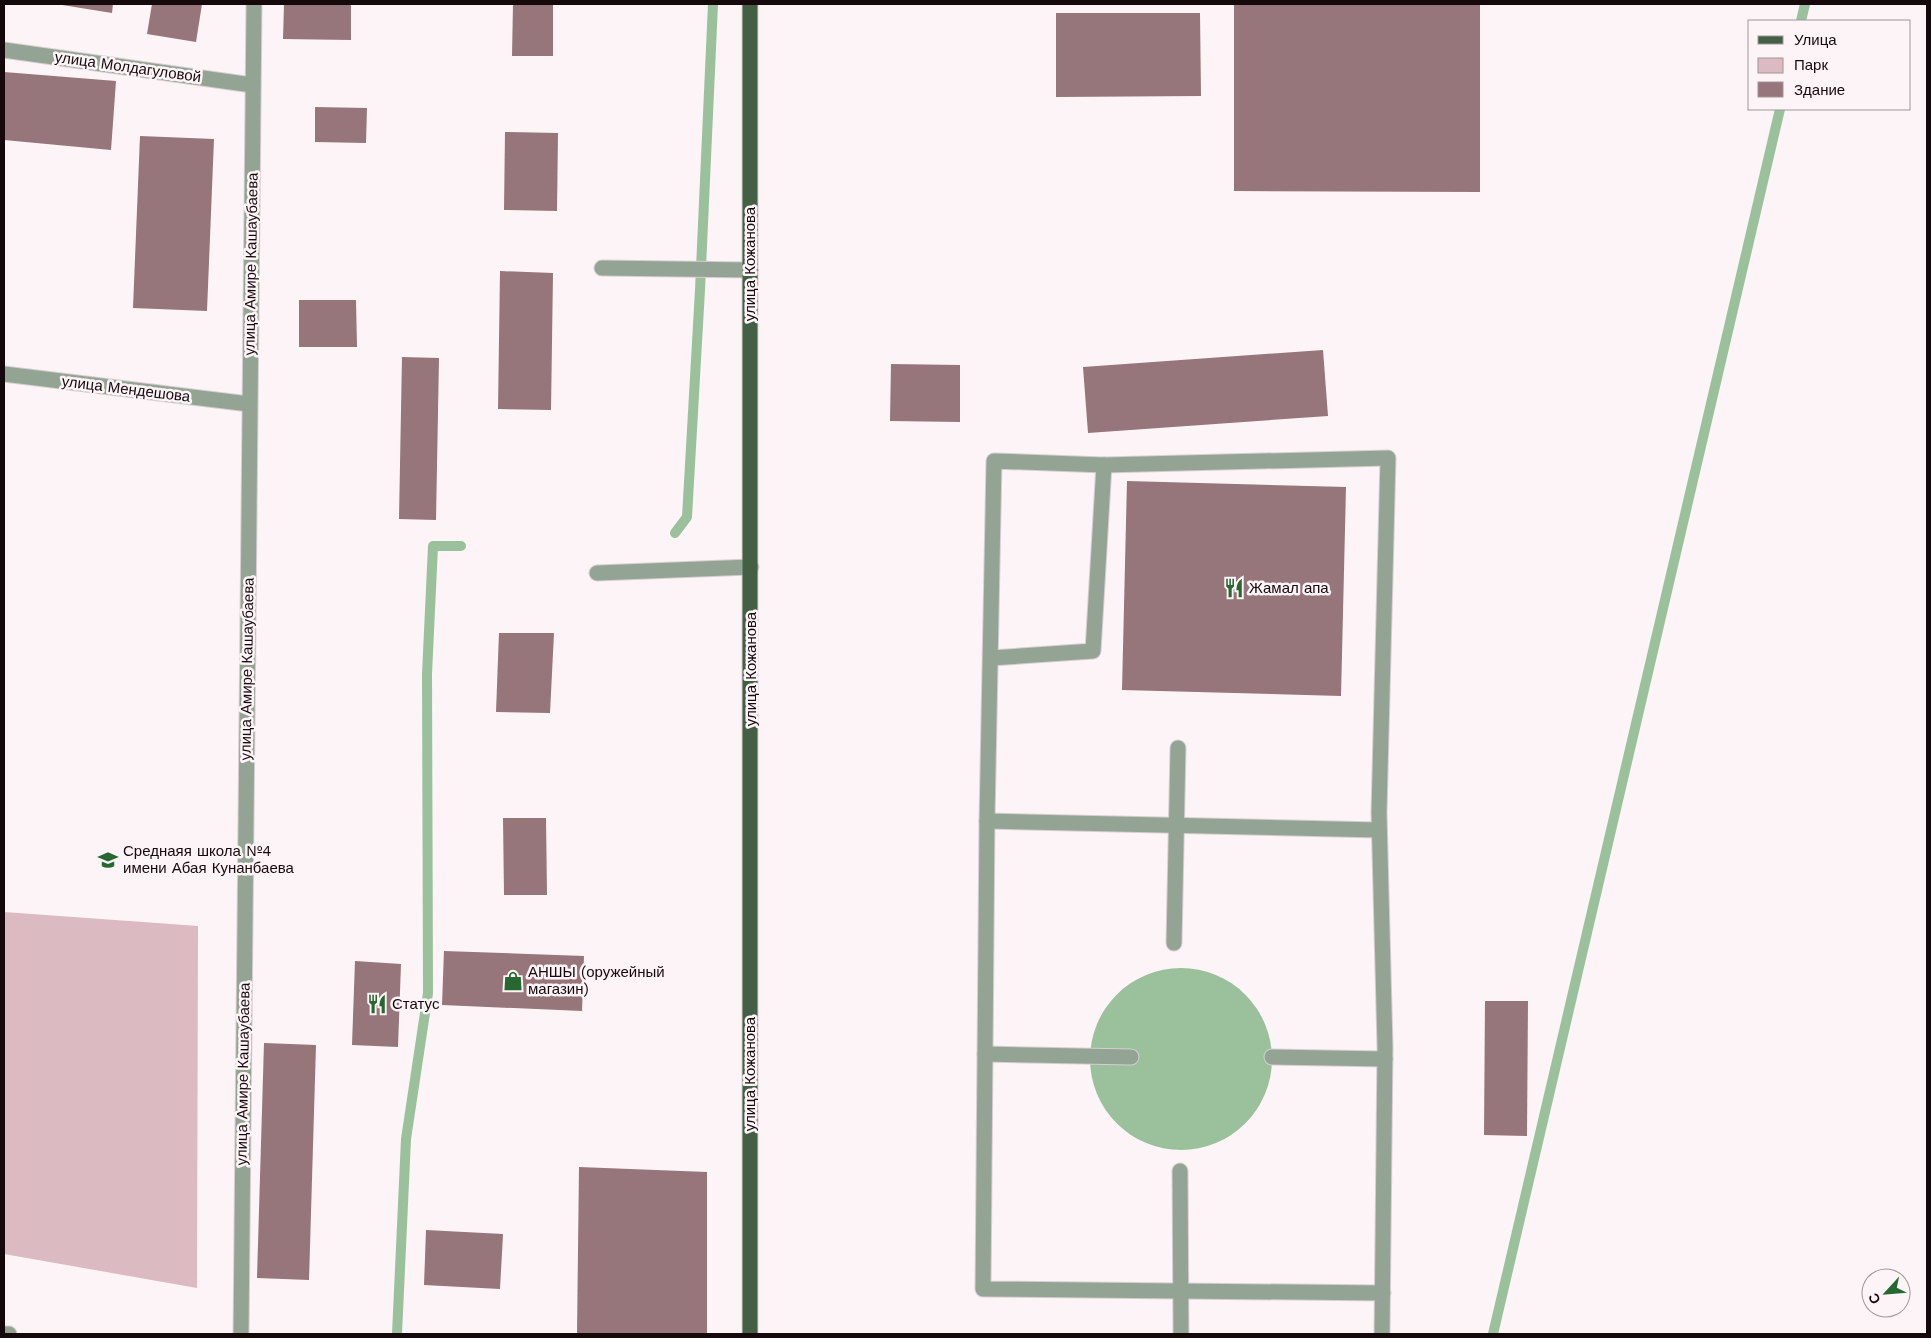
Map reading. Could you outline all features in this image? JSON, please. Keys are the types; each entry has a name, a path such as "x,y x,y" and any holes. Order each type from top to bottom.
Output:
{"main road":[{"name":"улица Кожанова","path":"750,4 750,1334"}],"street":[{"name":"улица Амире Кашаубаева","path":"241,1334 254,4"},
{"name":"улица Молдагуловой","path":"4,50 252,85"},
{"path":"602,268 750,270"},
{"name":"улица Мендешова","path":"4,374 249,404"},
{"path":"1382,1334 1383,1293 1385,1059 1379,830 1388,458 1104,465 994,461 987,821 983,1289 1383,1293"},
{"path":"991,658 1093,651 1104,465"},
{"path":"597,572 751,567"},
{"path":"1174,943 1178,748"},
{"path":"987,821 1379,830"},
{"path":"985,1054 1131,1057"},
{"path":"1272,1057 1385,1059"},
{"path":"1180,1171 1180,1334"},
{"path":"4,1334 9,1334"}],"green space":[{"path":"4,912 198,926 197,1288 4,1254"}],"shaded area":[{"path":"1190,968 1208,971 1224,978 1246,994 1262,1016 1269,1032 1272,1059 1269,1086 1262,1102 1246,1124 1224,1140 1208,1147 1172,1150 1154,1147 1138,1140 1123,1130 1110,1117 1100,1102 1093,1086 1090,1050 1093,1032 1100,1016 1110,1001 1123,988 1138,978 1154,971"}],"building":[{"path":"56,4 113,4 112,13"},
{"path":"152,4 202,4 196,42 147,34"},
{"path":"284,4 351,4 351,40 283,39"},
{"path":"513,4 553,4 553,56 512,56"},
{"path":"1234,4 1480,4 1480,192 1234,191"},
{"path":"1056,13 1200,13 1201,96 1056,97"},
{"path":"4,72 116,81 111,150 4,140"},
{"path":"315,107 367,108 366,143 315,142"},
{"path":"505,132 558,133 557,211 504,210"},
{"path":"140,136 214,139 207,311 133,308"},
{"path":"500,271 553,273 551,410 498,409"},
{"path":"299,300 356,300 357,347 299,347"},
{"path":"1323,350 1328,416 1088,433 1083,367"},
{"path":"402,357 439,358 436,520 399,519"},
{"path":"891,364 960,365 960,422 890,421"},
{"name":"Жамал апа","path":"1127,481 1346,487 1341,696 1122,690"},
{"path":"499,633 554,633 550,713 496,712"},
{"path":"503,818 546,818 547,895 504,895"},
{"name":"АНШЫ (оружейный магазин)","path":"444,951 584,956 582,1011 442,1005"},
{"name":"Статус","path":"355,961 401,964 398,1047 352,1045"},
{"path":"1485,1001 1528,1001 1527,1136 1484,1135"},
{"path":"264,1043 316,1045 309,1280 257,1278"},
{"path":"579,1167 707,1172 707,1334 577,1334"},
{"path":"426,1230 503,1234 500,1289 424,1285"}],"waterway":[{"path":"675,533 687,517 713,4"},
{"path":"1801,20 1805,4"},
{"path":"1493,1334 1780,110"},
{"path":"397,1334 406,1139 428,993 427,674 433,546 461,546"}],"place":[{"name":"Жамал апа","path":"1234,588"},
{"name":"Среднаяя школа №4 имени Абая Кунанбаева","path":"108,860"},
{"name":"АНШЫ (оружейный магазин)","path":"513,981"},
{"name":"Статус","path":"377,1004"}]}
